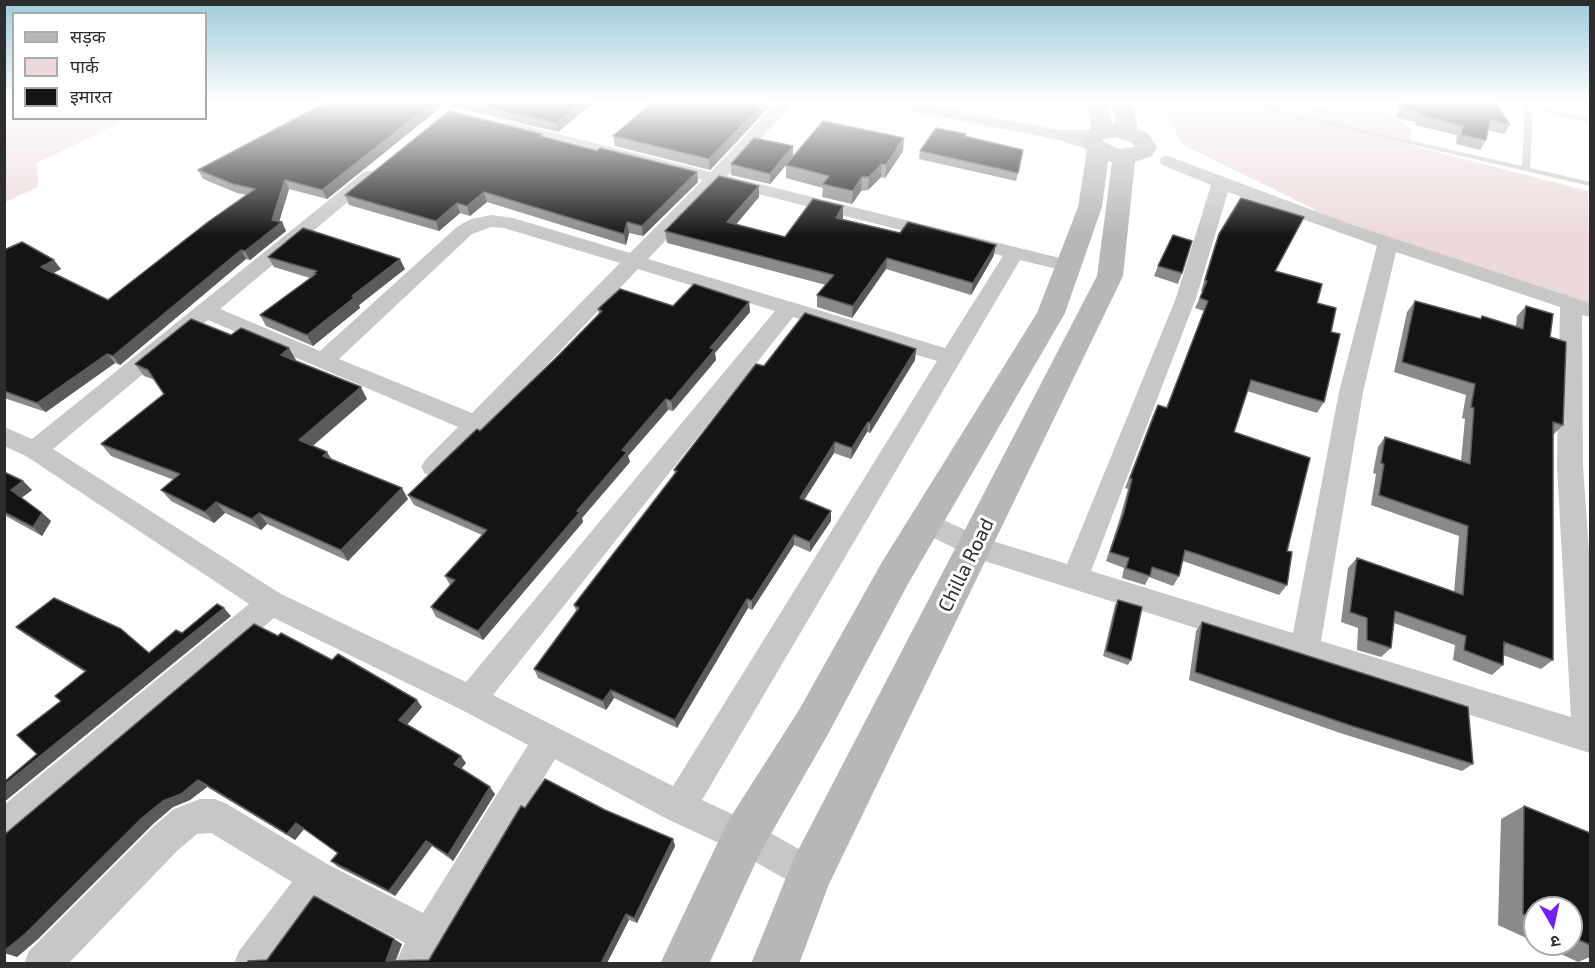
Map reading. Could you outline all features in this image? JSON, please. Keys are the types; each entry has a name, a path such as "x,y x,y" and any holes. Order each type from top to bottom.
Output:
{"main road":[{"path":"684,963 744,837 813,723 895,573 1051,313 1114,147"},
{"name":"Chilla Road","path":"775,963 810,874 1110,276 1115,147"}],"street":[{"path":"593,147 1069,266"},
{"path":"434,467 744,147"},
{"path":"926,523 975,547 1589,737 1570,466 1581,307 1388,243 1125,147"},
{"path":"35,450 385,164"},
{"path":"1075,579 1186,298 1221,183"},
{"path":"323,361 465,230 478,222 506,222 952,358"},
{"path":"1305,649 1351,392 1388,243"},
{"path":"679,807 824,563 952,358 1014,252"},
{"path":"471,699 788,309"},
{"path":"205,311 474,424"},
{"path":"4,436 35,450 271,603 471,699 679,807 744,837 810,874"},
{"path":"4,827 271,603"},
{"path":"42,963 166,838 186,821 200,816 215,816 317,877 421,950 549,740"},
{"path":"252,963 317,877"}],"lane":[{"path":"1434,147 1590,184"},
{"path":"1526,168 1527,147"}],"green space":[{"path":"4,147 70,147 37,163 38,187 5,202"},
{"path":"1188,147 1417,147 1588,191 1590,305 1320,219 1314,209"}],"building":[{"path":"241,147 377,147 322,190 285,180 272,220 282,222 245,251 241,250 113,356 107,354 37,403 4,391 4,250 22,242 54,260 41,267 108,300 208,222 255,189 233,184 198,170"},
{"path":"404,147 582,147 597,151 600,148 697,172 642,226 627,222 624,234 484,192 467,206 457,203 436,221 345,195"},
{"path":"660,147 721,147 709,159"},
{"path":"746,147 792,147 770,174 731,164"},
{"path":"801,147 898,147 886,165 882,164 869,177 862,177 853,191 823,184 829,176 786,165"},
{"path":"923,147 1011,147 1023,150 1018,173 920,151"},
{"path":"719,176 759,186 727,222 785,237 813,199 843,206 836,218 900,233 908,222 996,245 973,283 887,258 853,306 817,295 834,275 665,231"},
{"path":"1241,198 1304,217 1275,271 1322,284 1317,303 1336,308 1331,332 1340,334 1324,402 1251,380 1234,432 1310,458 1287,551 1292,552 1287,585 1185,550 1179,576 1152,567 1150,576 1126,568 1129,558 1110,552 1124,512 1132,479 1130,478 1158,405 1167,408 1208,301 1200,298 1207,281 1205,280 1219,234"},
{"path":"303,228 400,259 307,335 260,315 316,274 314,273 317,271 268,257"},
{"path":"1173,235 1192,241 1182,273 1158,266"},
{"path":"694,284 749,302 710,348 715,349 671,401 666,399 622,450 627,452 577,511 580,512 478,631 431,607 455,580 445,576 487,530 408,495 477,429 480,431 558,356 602,311 598,309 620,289 673,306"},
{"path":"1415,301 1481,319 1482,316 1523,329 1526,306 1553,314 1550,337 1566,342 1563,425 1553,422 1553,660 1504,642 1503,665 1464,650 1466,636 1395,611 1391,648 1367,640 1367,618 1350,612 1357,558 1463,595 1468,526 1379,495 1385,437 1470,464 1474,408 1471,407 1475,384 1402,362"},
{"path":"805,313 916,349 852,448 835,442 800,498 831,511 810,542 794,535 752,601 747,599 675,720 611,690 603,701 534,669 579,608 574,605 677,471 674,470 756,364 764,366"},
{"path":"191,319 231,335 241,328 289,348 281,355 361,387 299,440 327,452 323,456 402,488 341,550 259,513 252,519 216,502 205,512 161,490 180,474 101,444 164,394 148,370 135,364"},
{"path":"4,472 23,481 11,490 42,513 33,527 4,512"},
{"path":"54,598 121,629 149,653 176,630 182,633 217,604 224,608 4,785 4,782 37,754 17,735 61,701 55,696 86,671 16,627"},
{"path":"1118,600 1142,607 1131,660 1106,651"},
{"path":"1202,622 1468,707 1473,764 1349,725 1195,672"},
{"path":"254,624 278,636 281,633 332,660 338,654 417,700 399,720 461,756 454,764 490,787 448,855 426,841 389,891 331,861 338,853 296,823 287,834 198,780 181,794 163,801 142,818 25,934 4,951 4,835"},
{"path":"545,779 605,810 673,839 634,918 626,914 601,963 247,963 248,961 267,960 314,896 394,939 386,961 429,960 521,806 525,808"},
{"path":"1524,806 1590,833 1590,945 1583,942 1583,896 1523,896"}]}
